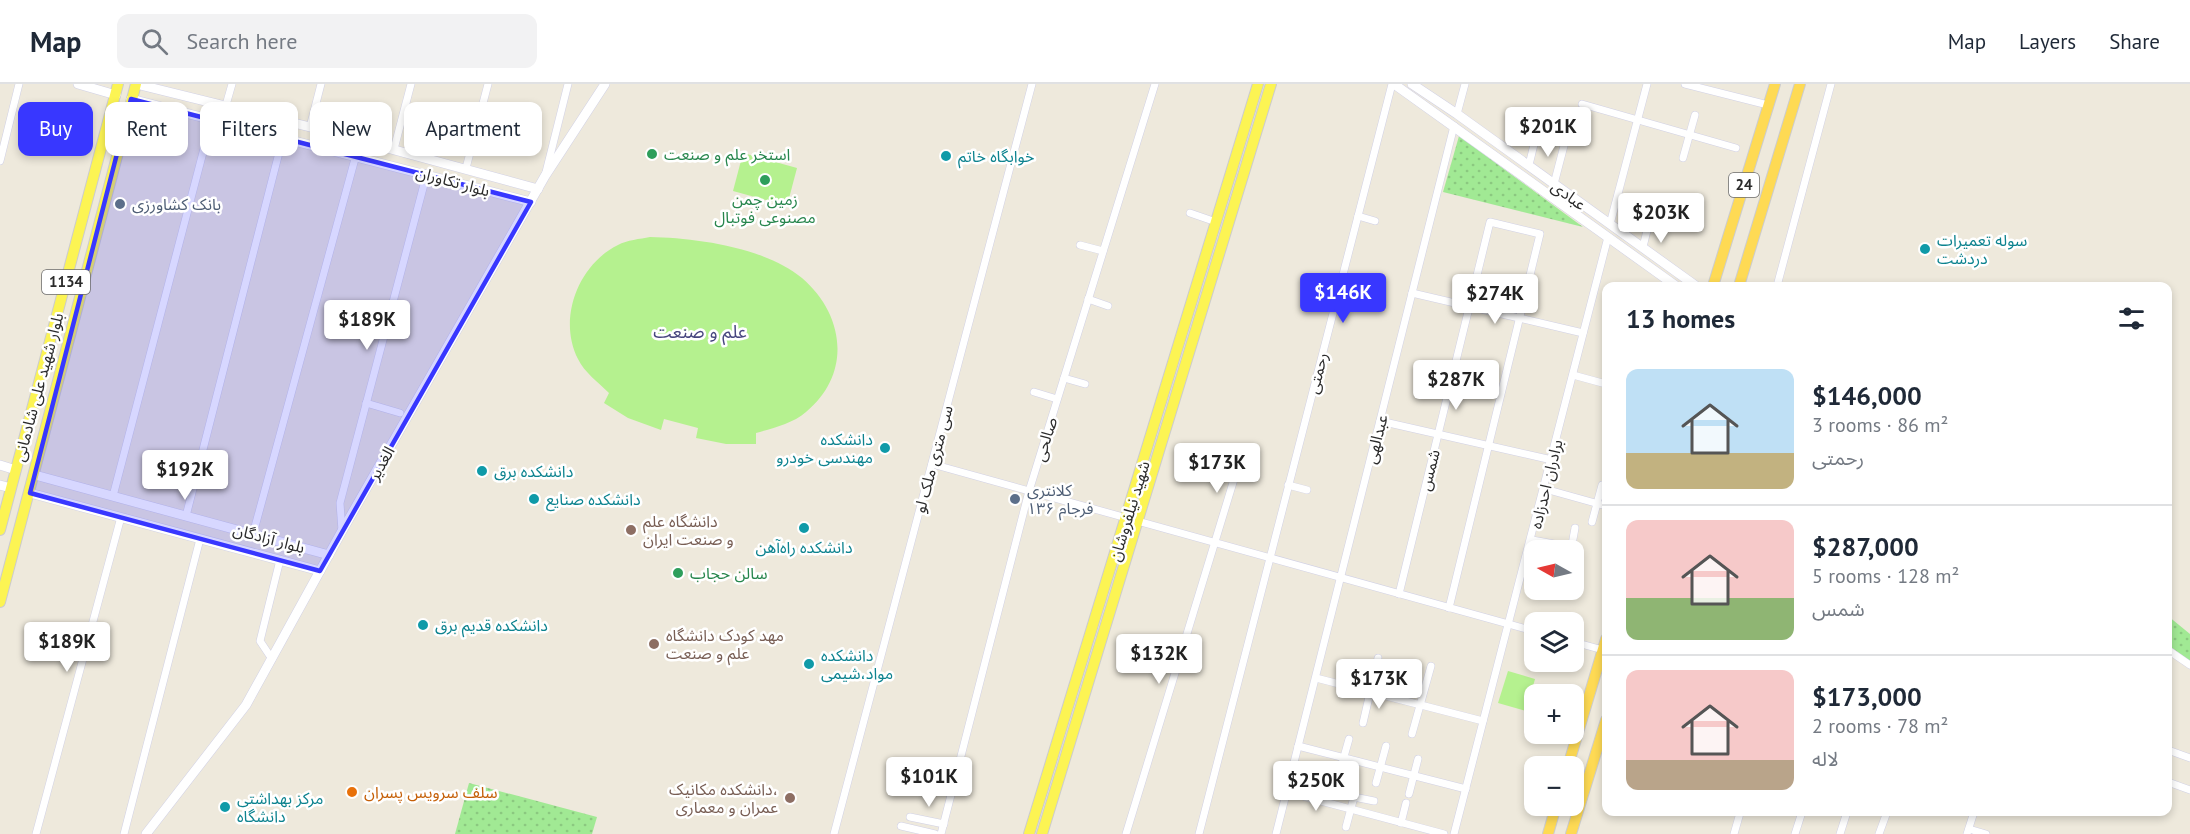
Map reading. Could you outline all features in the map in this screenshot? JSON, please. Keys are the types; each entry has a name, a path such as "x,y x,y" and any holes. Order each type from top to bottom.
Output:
{"highway":[{"name":"24","path":"1714,282 1775,84"},
{"name":"24","path":"1739,282 1800,84"},
{"path":"1571,756 1602,653"},
{"path":"1571,834 1602,733"},
{"path":"1548,834 1553,816"}],"main road":[{"path":"78,84 117,89 131,99"},
{"name":"1134","path":"131,99 136,84"},
{"name":"بلوار تکاوران","path":"136,84 213,102"},
{"name":"الغدیر","path":"146,834 246,705 328,555 545,176 605,84"},
{"name":"شهید نیلفروشان","path":"1042,834 1216,222 1258,84"},
{"name":"شهید نیلفروشان","path":"1029,834 1132,520 1270,84"},
{"name":"عبادی","path":"1393,84 1670,282"},
{"name":"عبادی","path":"1412,84 1691,282"},
{"name":"بلوار شهید علی شادمانی","path":"16,470 117,89"},
{"name":"بلوار شهید علی شادمانی","path":"35,475 131,99"},
{"name":"بلوار تکاوران","path":"131,99 200,115"},
{"name":"بلوار تکاوران","path":"298,124 310,127"},
{"name":"بلوار تکاوران","path":"394,149 466,168 537,191"},
{"name":"بلوار تکاوران","path":"360,156 531,202"},
{"path":"0,465 35,475"},
{"name":"1134","path":"0,530 16,470"},
{"name":"1134","path":"0,602 35,475"},
{"name":"بلوار آزادگان","path":"35,475 328,555"},
{"path":"0,485 30,493"},
{"name":"بلوار آزادگان","path":"30,493 320,571"}],"street":[{"path":"0,160 19,84"},
{"path":"227,102 232,84"},
{"path":"316,102 321,84"},
{"path":"394,149 411,84"},
{"path":"466,168 488,84"},
{"path":"545,176 568,84"},
{"name":"سی متری ملک لو","path":"834,834 1032,84"},
{"name":"صالحی","path":"941,834 1029,491 1155,84"},
{"name":"رحمتی","path":"1199,834 1393,84"},
{"path":"1457,114 1465,84"},
{"path":"1610,224 1647,84"},
{"path":"1685,84 1768,105"},
{"path":"1778,282 1831,84"},
{"path":"1582,104 1736,148"},
{"path":"1683,158 1695,115"},
{"name":"عبدالهی","path":"1276,834 1454,126"},
{"path":"1529,165 1538,128"},
{"path":"1554,184 1566,138"},
{"path":"113,496 202,156"},
{"path":"186,516 278,156"},
{"path":"253,534 356,156"},
{"path":"342,531 340,503 427,173"},
{"path":"1643,247 1652,210"},
{"path":"1190,213 1216,222"},
{"path":"1358,216 1375,221"},
{"name":"شمس","path":"1399,594 1490,222 1540,234 1519,318"},
{"name":"برادران احدزاده","path":"1532,540 1608,237"},
{"path":"1080,245 1103,252"},
{"path":"1413,293 1583,333"},
{"path":"1088,299 1108,306"},
{"path":"1449,608 1519,318"},
{"path":"1573,375 1602,383"},
{"path":"1064,378 1085,384"},
{"path":"1034,392 1057,399"},
{"path":"366,403 400,413"},
{"path":"1380,421 1552,460"},
{"path":"1126,834 1242,453"},
{"path":"932,464 1524,628"},
{"path":"1288,485 1307,490"},
{"path":"1592,522 1602,485"},
{"path":"1545,489 1602,505"},
{"path":"36,834 121,518"},
{"path":"1573,540 1575,528"},
{"path":"124,834 200,539"},
{"path":"272,659 260,641 280,560"},
{"name":"برادران احدزاده","path":"1454,834 1507,624 1524,567"},
{"path":"1584,645 1602,650"},
{"path":"2172,653 2190,665"},
{"path":"1363,723 1378,658"},
{"path":"1412,734 1431,666"},
{"path":"1316,678 1483,721"},
{"path":"1338,778 1349,739"},
{"path":"1298,746 1466,789"},
{"path":"1376,783 1386,746"},
{"path":"2172,751 2190,758"},
{"path":"1409,794 1418,759"},
{"path":"2172,783 2190,790"},
{"path":"1287,792 1444,834"},
{"path":"1346,827 1354,797 1374,801"},
{"path":"1401,822 1406,803"},
{"path":"1734,834 1739,816"},
{"path":"1795,834 1801,816"},
{"path":"1840,834 1846,816"},
{"path":"1880,834 1886,816"},
{"path":"1973,816 1968,832 1986,834"},
{"path":"910,818 944,824"},
{"path":"901,826 935,834"}],"highlighted area":[{"path":"131,99 531,202 320,571 30,493"}],"green space":[{"path":"1459,136 1583,227 1443,192"},
{"name":"زمین چمن مصنوعی فوتبال","path":"743,153 797,168 787,206 733,191"},
{"path":"650,237 708,242 749,252 786,267 802,278 816,293 827,309 834,327 837,345 836,363 831,380 821,397 806,412 789,423 756,433 756,444 726,444 696,438 698,428 664,419 661,430 628,418 604,403 609,393 584,368 572,343 571,310 583,279 592,265 622,243"},
{"path":"2172,619 2190,634 2190,661 2172,648"},
{"path":"1508,671 1535,679 1534,684 1524,684 1524,710 1498,703"},
{"path":"469,783 597,817 592,834 455,834"}],"place":[{"name":"استخر علم و صنعت","path":"652,154"},
{"name":"خوابگاه خاتم","path":"946,156"},
{"name":"زمین چمن مصنوعی فوتبال","path":"765,180"},
{"name":"بانک کشاورزی","path":"120,204"},
{"name":"سوله تعمیرات دردشت","path":"1925,249"},
{"name":"دانشکده مهندسی خودرو","path":"885,448"},
{"name":"دانشکده برق","path":"482,471"},
{"name":"دانشکده صنایع","path":"534,499"},
{"name":"کلانتری ۱۳۶ فرجام","path":"1015,499"},
{"name":"دانشکده راه‌آهن","path":"804,528"},
{"name":"دانشگاه علم و صنعت ایران","path":"631,530"},
{"name":"سالن حجاب","path":"678,573"},
{"name":"دانشکده قدیم برق","path":"423,625"},
{"name":"مهد کودک دانشگاه علم و صنعت","path":"654,644"},
{"name":"دانشکده مواد،شیمی","path":"809,664"},
{"name":"سلف سرویس پسران","path":"352,792"},
{"name":"دانشکده مکانیک، عمران و معماری","path":"790,798"},
{"name":"مرکز بهداشتی دانشگاه","path":"225,807"}],"district":[{"name":"علم و صنعت","path":"700,332"}]}
